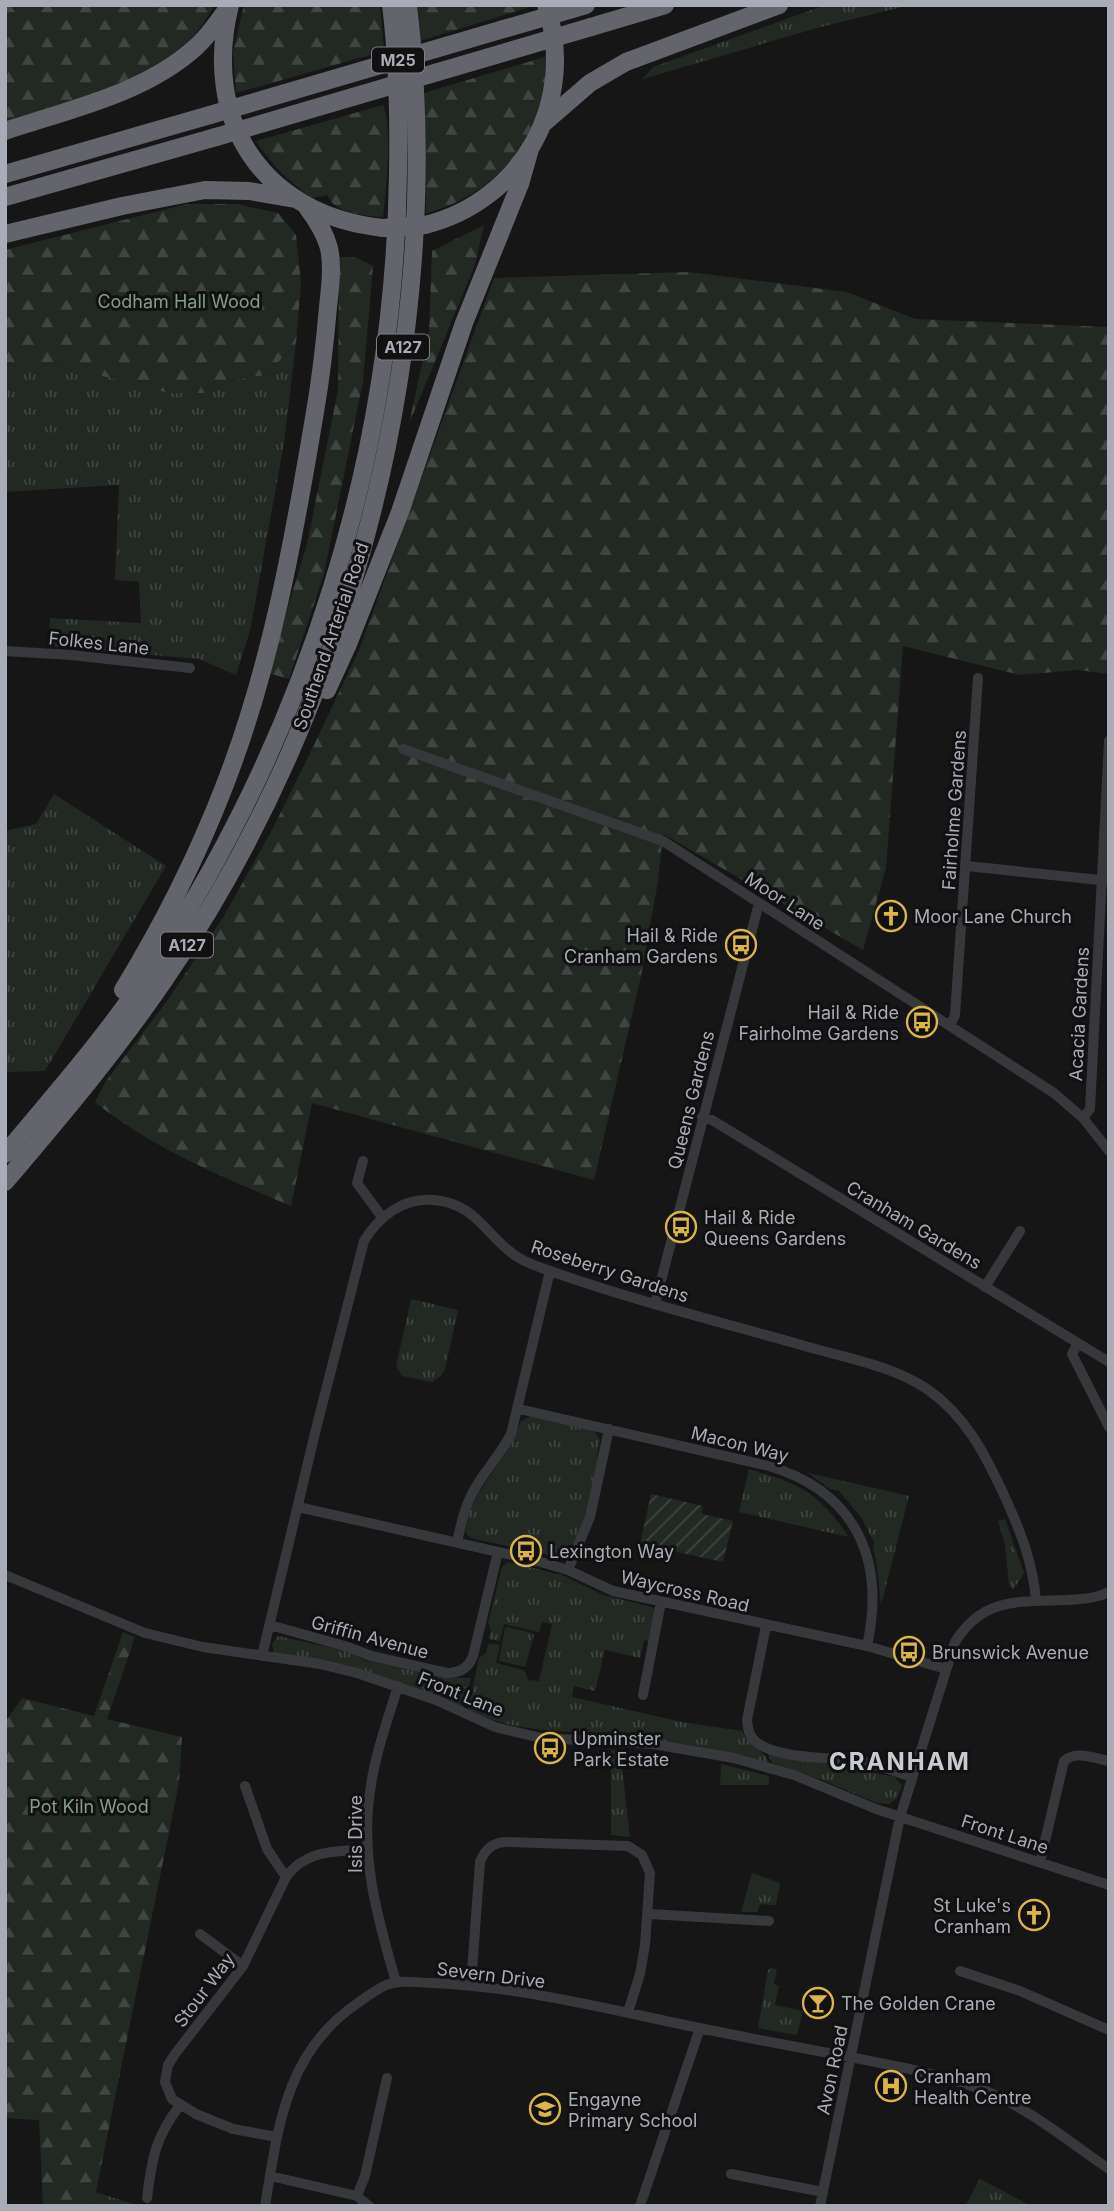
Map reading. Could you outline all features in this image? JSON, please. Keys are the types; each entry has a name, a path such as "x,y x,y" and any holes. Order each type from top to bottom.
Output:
{"highway":[{"path":"5,131 116,94 153,77 197,46 230,5"},
{"path":"63,1085 133,974 181,883 224,788 257,688 282,585 313,423 325,344 330,255 324,235 301,203 253,157 229,113 222,54 230,5"},
{"name":"Southend Arterial Road","path":"5,1154 63,1085 152,968 247,804 304,672 348,535 370,443 384,360 395,249 398,153 396,60 391,5"},
{"name":"Southend Arterial Road","path":"5,1182 77,1097 166,978 239,855 283,768 320,678 365,540 396,400 412,250 415,123 408,5"},
{"path":"5,234 122,206 205,190 249,191 301,203 344,221 383,228 425,225 455,216 485,199 499,186 530,149 545,122 552,94 555,54 554,35 546,5"},
{"name":"M25","path":"5,174 586,5"},
{"name":"M25","path":"5,197 665,5"},
{"path":"545,122 590,83 626,62 779,5"},
{"path":"166,978 221,900 271,816 348,644 400,512 464,323 520,184 530,149"}],"street":[{"name":"Folkes Lane","path":"5,651 190,668"},
{"name":"Fairholme Gardens","path":"950,1026 955,1015 967,866 978,678"},
{"name":"Acacia Gardens","path":"1083,1118 1090,1109 1105,880 1109,741"},
{"name":"Moor Lane","path":"403,749 663,841 1054,1093 1083,1118 1109,1151"},
{"path":"967,866 1105,880"},
{"name":"Queens Gardens","path":"655,1304 760,904"},
{"name":"Cranham Gardens","path":"702,1117 1109,1362"},
{"path":"262,1656 364,1241 382,1217 357,1183 363,1161"},
{"name":"Roseberry Gardens","path":"382,1217 414,1202 431,1200 448,1203 472,1214 517,1257 550,1271 655,1304 882,1368 935,1395 959,1417 985,1452 1027,1549 1036,1601"},
{"path":"985,1287 1020,1231"},
{"path":"457,1542 468,1503 475,1489 511,1434 550,1271"},
{"path":"1078,1343 1072,1354 1109,1427"},
{"name":"Macon Way","path":"519,1409 769,1466 799,1477 825,1493 854,1525 870,1562 873,1604 867,1646"},
{"path":"568,1570 590,1517 609,1429"},
{"name":"Waycross Road","path":"298,1507 498,1552 568,1570 613,1591 867,1646 946,1670"},
{"name":"Griffin Avenue","path":"270,1626 348,1647 371,1657 447,1673 457,1672 466,1667 474,1656 498,1552"},
{"name":"Front Lane","path":"5,1575 145,1633 203,1647 320,1664 398,1686 495,1727 541,1738 653,1744 734,1758 794,1775 900,1817 1109,1885"},
{"path":"900,1817 955,1642 962,1631 979,1614 1001,1604 1092,1598 1109,1592"},
{"path":"643,1695 661,1602"},
{"path":"766,1626 747,1720 748,1730 754,1740 771,1749 823,1759 859,1761 912,1777"},
{"name":"Isis Drive","path":"396,1982 378,1919 367,1849 372,1777 398,1686"},
{"path":"1040,1863 1064,1761 1071,1755 1079,1755 1109,1761"},
{"path":"245,1786 267,1849 286,1877"},
{"name":"Avon Road","path":"820,2206 900,1817"},
{"path":"471,1985 480,1862 487,1850 499,1842 628,1846 636,1849 647,1863 650,1872 649,1914 640,1974 628,2012"},
{"name":"Stour Way","path":"180,2105 167,2091 165,2073 168,2065 243,1966 286,1877 295,1866 313,1856 367,1849"},
{"path":"649,1914 769,1921"},
{"path":"200,1934 243,1966"},
{"path":"960,1971 1020,1991 1109,2030"},
{"path":"265,2206 281,2116 296,2073 315,2042 346,2011 381,1988 396,1982"},
{"name":"Severn Drive","path":"396,1982 471,1985 628,2012 902,2066 988,2092 1017,2107 1109,2169"},
{"path":"640,2206 699,2028"},
{"path":"357,2196 365,2176 387,2078"},
{"path":"147,2198 156,2146 161,2132 180,2105 215,2123 277,2137"},
{"path":"732,2174 823,2192"},
{"path":"270,2176 357,2196 369,2206"}],"green space":[{"path":"5,5 215,5 193,37 151,68 80,99 5,122"},
{"path":"244,5 380,5 384,51 236,93 233,52"},
{"path":"418,5 537,5 420,41"},
{"path":"825,5 910,5 817,28 643,79 653,67"},
{"path":"548,56 545,84 538,110 528,134 514,156 497,175 477,191 453,204 426,213 424,93"},
{"path":"383,105 388,143 383,217 344,210 331,202 327,195 312,198 281,172 256,141"},
{"name":"Codham Hall Wood","path":"187,204 237,204 278,213 296,235 301,283 296,343 266,375 223,381 203,393 169,393 48,362 5,362 5,250"},
{"path":"484,225 475,265 409,424 429,331 432,251"},
{"path":"339,257 355,257 373,266 363,381 324,574 289,679 268,673 307,544 338,390"},
{"path":"689,272 847,292 915,319 1109,327 1109,674 1078,670 1020,675 903,646 886,868 863,950 663,834 658,881 641,976 594,1180 312,1103 291,1206 189,1161 117,1119 95,1102 106,1081 167,1001 224,916 273,828 359,650 494,278"},
{"path":"296,343 284,443 250,631 236,675 199,659 48,646 50,618 141,623 139,582 115,580 119,485 5,492 5,362 48,362 169,392 203,393 223,381 266,375"},
{"path":"54,794 166,866 45,1071 5,1072 5,831 36,824"},
{"path":"411,1299 458,1310 445,1369 441,1376 432,1382 402,1376 396,1366"},
{"path":"531,1416 593,1429 600,1440 599,1457 585,1517 566,1559 530,1551 530,1548 518,1545 517,1548 471,1538 465,1533 469,1513 479,1492 507,1451 521,1421"},
{"path":"749,1469 795,1485 817,1499 849,1537 739,1512"},
{"path":"808,1473 909,1496 881,1605 874,1542 861,1517 839,1491 830,1489"},
{"path":"651,1494 703,1506 702,1514 733,1521 723,1562 640,1544"},
{"path":"1005,1519 1024,1573 1013,1590 1009,1585 1005,1545 998,1521"},
{"path":"508,1562 562,1575 603,1595 652,1607 655,1611 650,1641 644,1640 640,1658 605,1650 595,1691 574,1686 572,1697 682,1722 742,1731 769,1763 712,1749 654,1740 522,1727 468,1709 479,1658 486,1653 489,1643 500,1645 496,1663 524,1670 528,1680 539,1681 552,1624 542,1622 539,1632 504,1624 500,1641 489,1639 491,1630 488,1623 502,1567"},
{"path":"505,1628 534,1635 525,1667 499,1659"},
{"name":"Pot Kiln Wood","path":"123,1632 135,1637 107,1719 182,1737 179,1783 93,2206 43,2206 39,2120 5,2118 5,1722 22,1698 94,1716"},
{"path":"278,1636 346,1651 367,1661 443,1677 471,1678 463,1707 274,1653 272,1644"},
{"path":"611,1750 620,1750 630,1837 611,1835"},
{"path":"767,1752 895,1777 902,1786 897,1798 889,1804 877,1803 772,1763"},
{"path":"721,1764 769,1776 769,1785 720,1785"},
{"path":"752,1873 780,1883 776,1905 760,1904 757,1912 741,1912"},
{"path":"777,1969 774,1984 779,1986 775,2005 803,2011 797,2035 758,2028 768,1970"},
{"path":"980,2179 1031,2206 965,2206"},
{"path":"95,2192 140,2206 93,2206"}],"place":[{"name":"Moor Lane Church","path":"891,916"},
{"name":"Hail & Ride Cranham Gardens","path":"741,945"},
{"name":"Hail & Ride Fairholme Gardens","path":"922,1022"},
{"name":"Hail & Ride Queens Gardens","path":"681,1227"},
{"name":"Lexington Way","path":"526,1551"},
{"name":"Brunswick Avenue","path":"909,1652"},
{"name":"Upminster Park Estate","path":"550,1748"},
{"name":"St Luke's Cranham","path":"1034,1915"},
{"name":"The Golden Crane","path":"818,2003"},
{"name":"Cranham Health Centre","path":"891,2086"},
{"name":"Engayne Primary School","path":"545,2109"}],"district":[{"name":"CRANHAM","path":"900,1761"}]}
